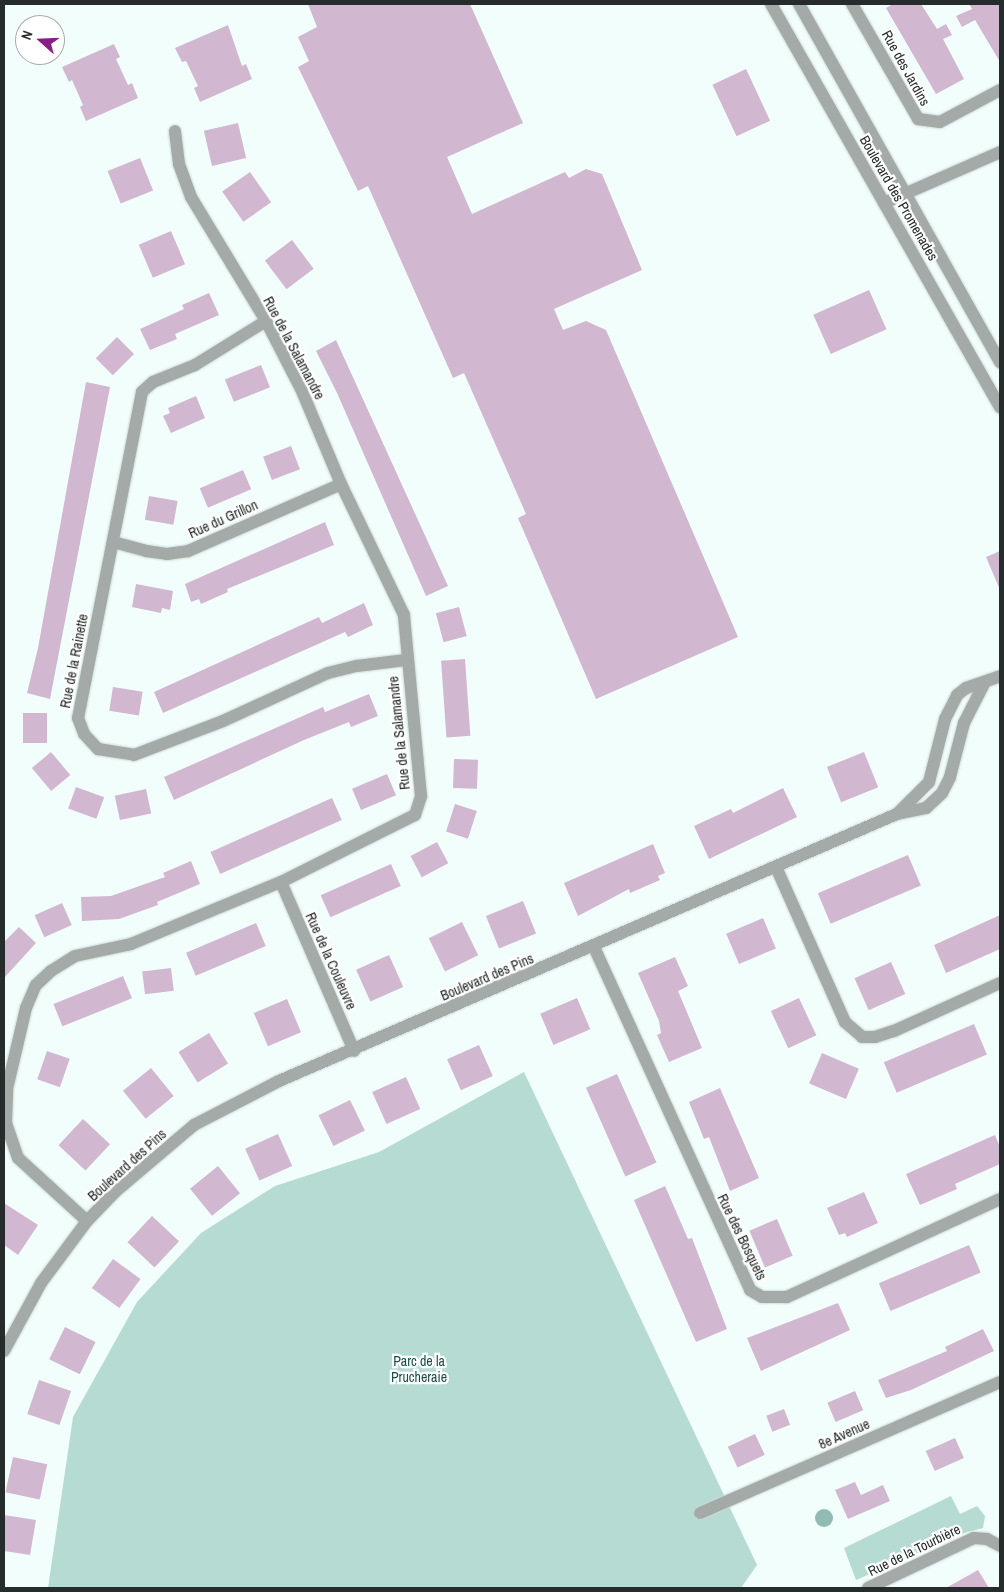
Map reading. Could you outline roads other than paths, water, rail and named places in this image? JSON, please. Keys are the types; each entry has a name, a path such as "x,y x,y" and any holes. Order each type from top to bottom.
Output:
{"street":[{"name":"Boulevard des Promenades","path":"771,4 1000,407"},
{"name":"Boulevard des Promenades","path":"799,4 1000,362"},
{"name":"Rue des Jardins","path":"852,4 918,119 940,122 1000,90"},
{"name":"Rue de la Salamandre","path":"87,1221 18,1158 6,1123 9,1080 26,1008 36,985 51,971 75,956 132,944 281,882 415,815 421,796 418,749 406,660 404,615 341,484 302,389 266,321 191,198 179,164 175,130"},
{"path":"884,203 1000,152"},
{"name":"Rue de la Rainette","path":"266,321 195,365 154,382 142,392 78,718 84,734 98,749 134,756 223,721 328,674 358,666 406,660"},
{"name":"Rue du Grillon","path":"113,542 153,552 188,551 341,484"},
{"name":"Boulevard des Pins","path":"4,1351 41,1283 87,1221 115,1192 194,1125 279,1081 354,1051 897,814 929,782 952,701 966,688 984,684 1000,676"},
{"path":"897,814 926,808 942,793 950,777 964,723 984,684"},
{"path":"776,867 845,1022 862,1037 875,1038 894,1031 1000,983"},
{"name":"Rue de la Couleuvre","path":"281,882 354,1051"},
{"name":"Rue des Bosquets","path":"594,947 743,1280 756,1294 774,1299 787,1297 1000,1199"},
{"name":"8e Avenue","path":"700,1513 1000,1382"},
{"name":"Rue de la Tourbière","path":"868,1588 974,1538 987,1539 1000,1546"}],"park label":[{"name":"Parc de la Prucheraie","path":"419,1369"}]}
